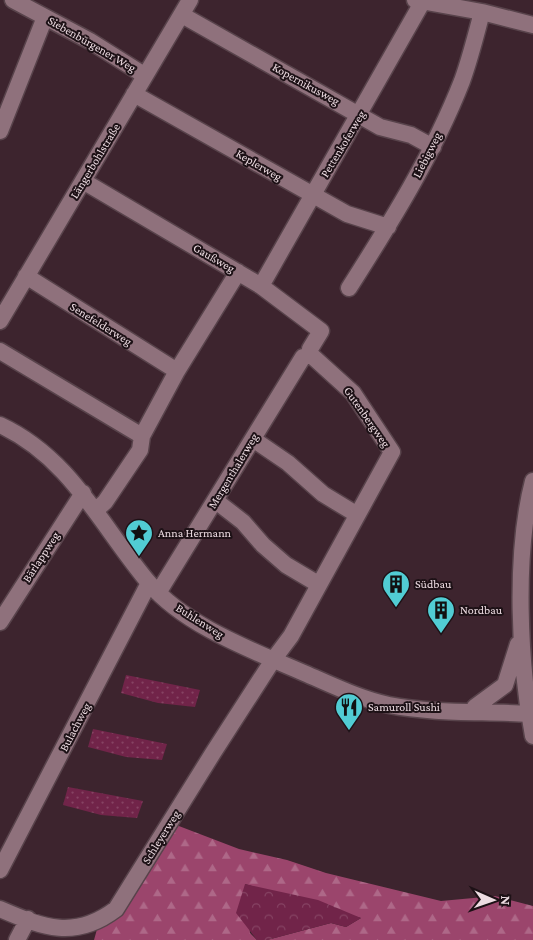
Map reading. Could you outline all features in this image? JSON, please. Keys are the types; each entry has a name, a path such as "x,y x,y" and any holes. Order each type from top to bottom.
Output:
{"street":[{"name":"Siebenbürgener Weg","path":"13,0 144,75"},
{"name":"Längerbohlstraße","path":"0,321 190,0"},
{"path":"419,1 482,12 533,25"},
{"name":"Pettenkoferweg","path":"261,286 360,115 419,1"},
{"name":"Liebigweg","path":"349,288 388,227 433,147 462,82 482,12"},
{"name":"Kopernikusweg","path":"182,15 380,126 411,135 433,147"},
{"path":"0,131 45,17"},
{"name":"Keplerweg","path":"134,94 347,214 388,227"},
{"name":"Gaußweg","path":"83,181 261,286 321,331 310,352"},
{"path":"96,510 105,502 140,450 142,436 177,371 238,272"},
{"name":"Senefelderweg","path":"26,276 177,371"},
{"path":"0,352 142,436"},
{"name":"Mergenthalerweg","path":"154,588 216,501 302,357 310,352"},
{"name":"Gutenbergweg","path":"273,660 291,636 356,514 392,452 353,393 310,352"},
{"name":"Buhlenweg","path":"0,425 36,447 83,493 154,588 199,623 273,660 346,692 389,705 438,711 470,709 529,714"},
{"path":"253,439 288,463 323,494 356,514"},
{"path":"533,481 526,525 521,633 525,690 533,736"},
{"name":"Bärlappweg","path":"0,622 83,493"},
{"path":"216,501 243,522 263,545 286,565 318,584"},
{"name":"Bulachweg","path":"0,870 154,588"},
{"path":"470,709 505,686 521,633"},
{"name":"Schleyerweg","path":"0,909 52,927 76,930 100,922 116,909 273,660"},
{"name":"Buhlenweg","path":"470,709 525,690"},
{"path":"17,940 28,919"}],"green space":[{"path":"126,675 200,690 195,707 158,703 121,693"},
{"path":"93,729 167,744 162,760 126,757 88,747"},
{"path":"68,787 143,801 137,818 101,815 63,805"},
{"path":"171,823 239,849 287,860 326,873 441,901 495,896 533,906 533,940 267,940 331,923 346,927 361,918 245,884 250,933 257,940 94,940 99,922"},
{"path":"245,884 318,900 361,918 346,927 331,923 267,940 257,940 236,913"}],"place":[{"name":"Anna Hermann","path":"139,557"},
{"name":"Südbau","path":"396,608"},
{"name":"Nordbau","path":"441,634"},
{"name":"Samuroll Sushi","path":"349,731"}]}
